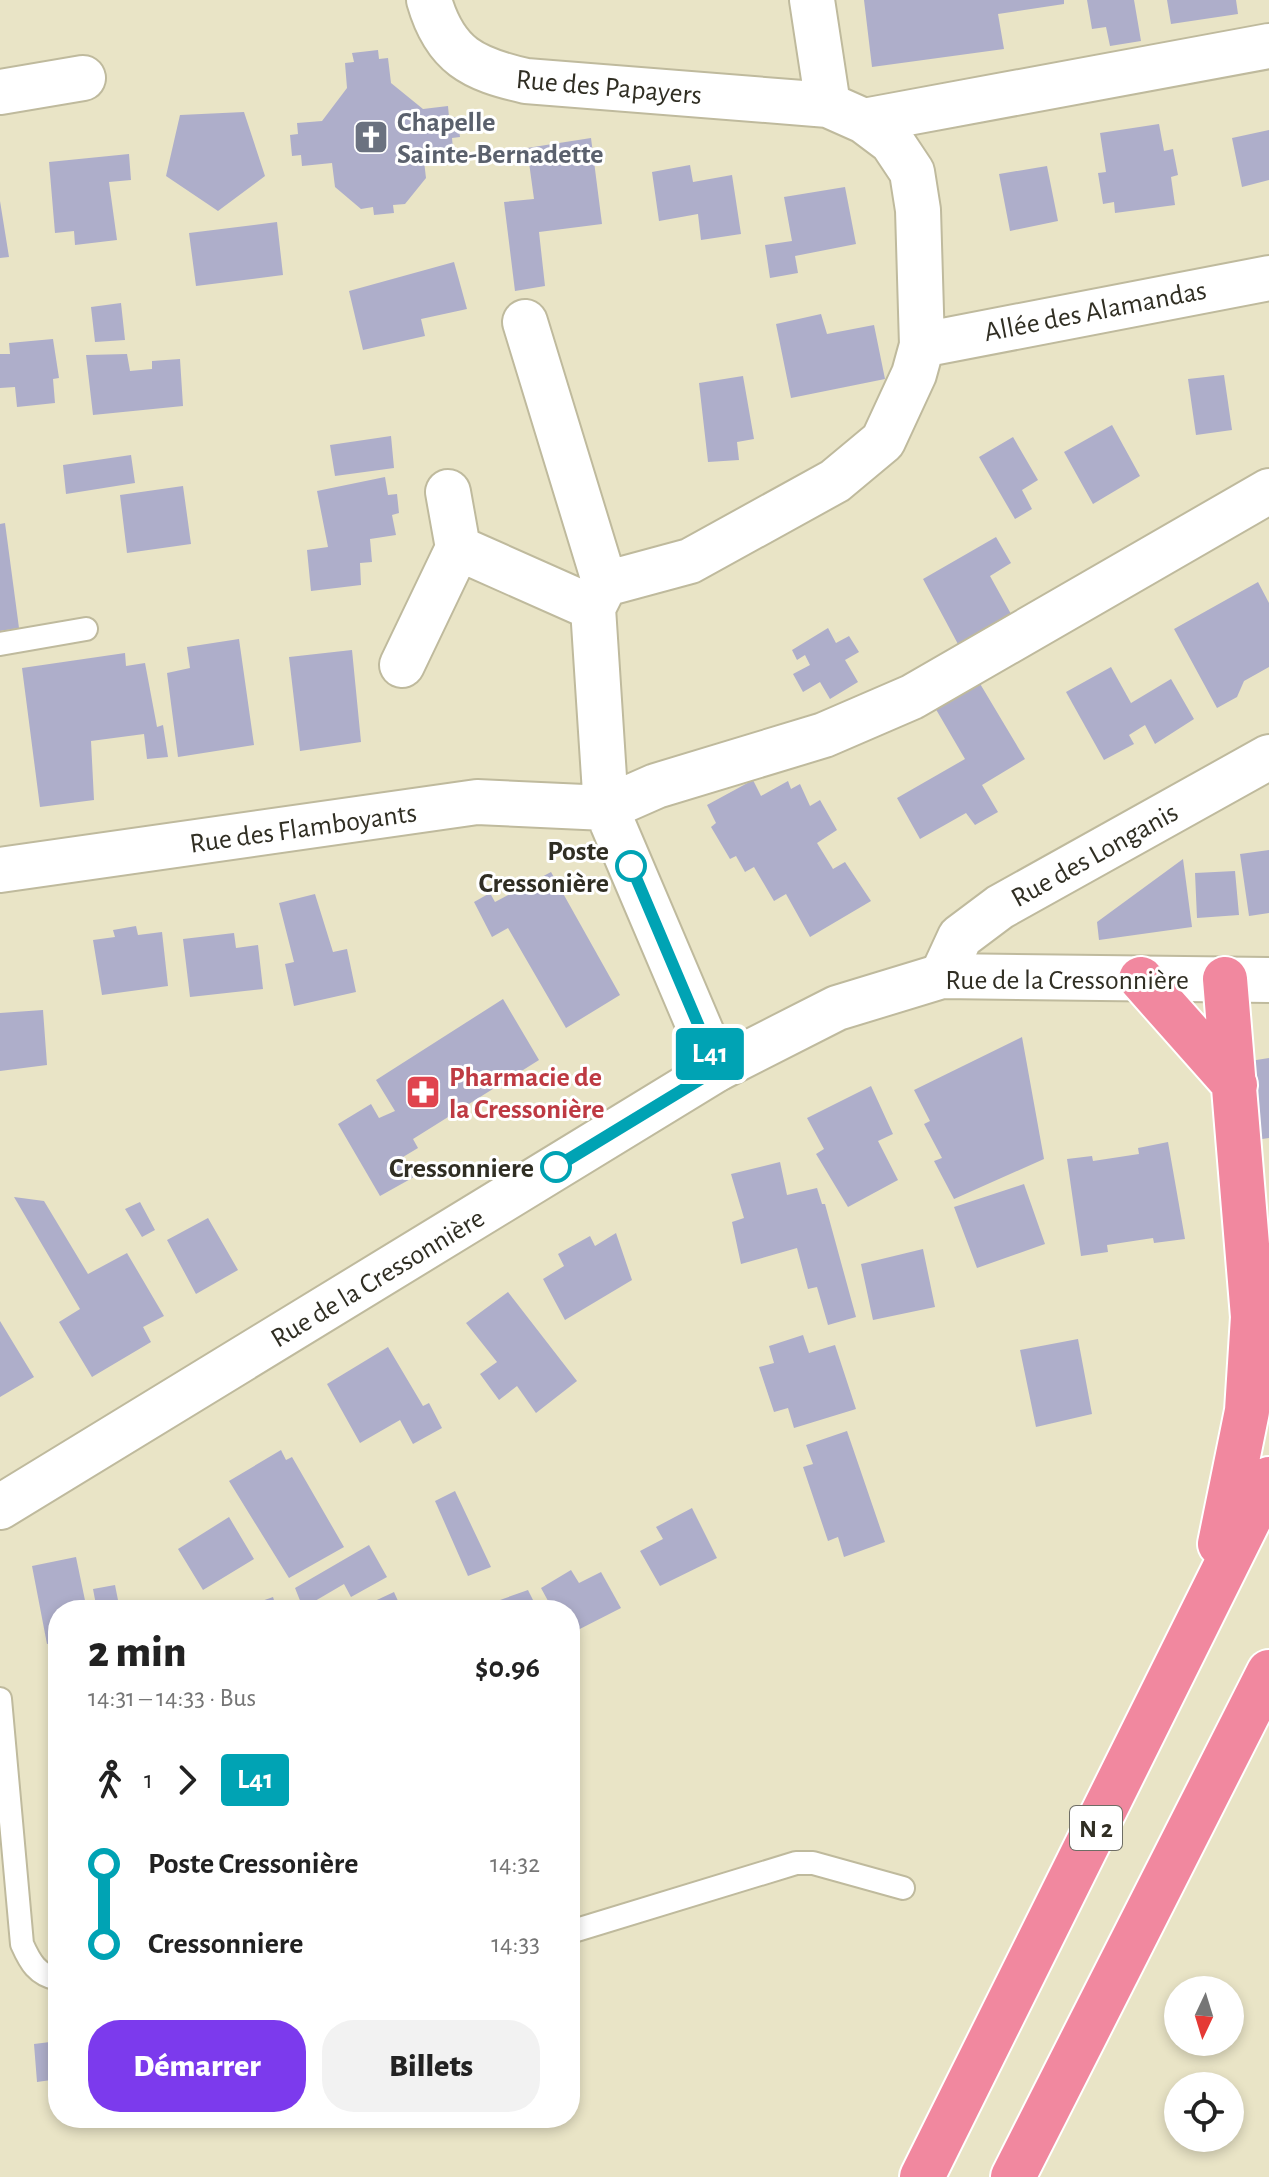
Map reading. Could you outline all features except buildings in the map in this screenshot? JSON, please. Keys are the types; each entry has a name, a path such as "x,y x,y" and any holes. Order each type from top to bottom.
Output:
{"highway":[{"path":"1141,979 1235,1085"},
{"path":"1208,1601 1247,1411 1253,1317 1225,979"},
{"name":"N 2","path":"922,2177 1269,1479"},
{"path":"1013,2177 1269,1672"},
{"path":"1086,2029 1269,1732"}],"street":[{"name":"Rue des Papayers","path":"429,0 448,46 483,71 526,81 846,113 1269,46"},
{"path":"458,548 599,596 690,561 835,481 883,441 914,374 922,345 918,210 912,172 892,142 846,113 812,0"},
{"path":"0,92 83,78"},
{"name":"Allée des Alamandas","path":"922,345 1269,278"},
{"path":"525,322 599,596 606,808 717,1069"},
{"path":"606,808 656,786 824,735 912,697 1269,491"},
{"path":"402,665 458,548 448,492"},
{"name":"Rue des Longanis","path":"942,976 960,937 1000,907 1269,757"},
{"name":"Rue des Flamboyants","path":"0,870 477,802 606,808"},
{"name":"Rue de la Cressonnière","path":"0,1507 717,1069 837,1008 942,976 1269,980"}],"lane":[{"path":"0,644 86,629"},
{"path":"0,1699 22,1944 31,1963 48,1977"},
{"path":"580,1929 796,1863 813,1863 903,1888"}],"bus line":[{"name":"L41","path":"556,1167 717,1069 631,866"}],"place":[{"name":"Chapelle Sainte-Bernadette","path":"371,137"},
{"name":"Poste Cressonière","path":"631,866"},
{"name":"Pharmacie de la Cressonière","path":"423,1092"},
{"name":"Cressonniere","path":"556,1167"}]}
